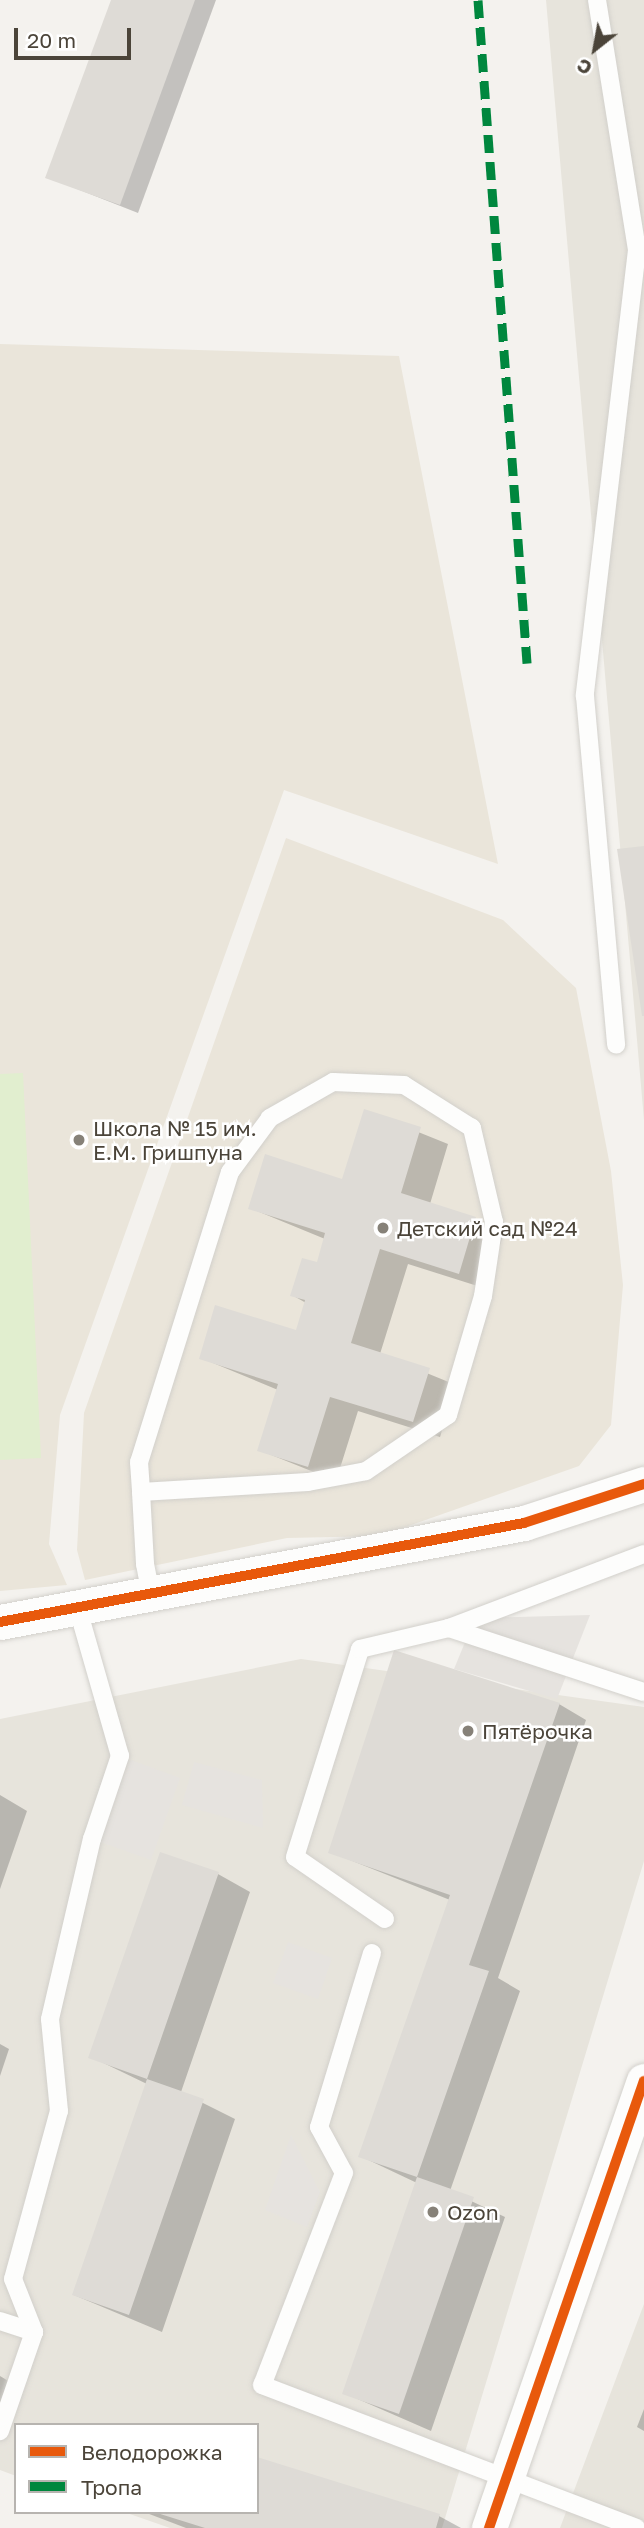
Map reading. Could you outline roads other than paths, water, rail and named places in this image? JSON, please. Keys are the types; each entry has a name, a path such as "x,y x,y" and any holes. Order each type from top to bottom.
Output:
{"street":[{"path":"0,1622 78,1609 150,1590 485,1531 644,1484"},
{"path":"489,2528 644,2081"}],"lane":[{"path":"597,0 637,250 585,696 616,1045"},
{"path":"141,1492 308,1482 366,1471 448,1415 484,1296 494,1222 472,1128 404,1085 333,1082 270,1118 230,1172 139,1462 141,1492 150,1590"},
{"path":"385,1919 295,1857 360,1649 449,1628 644,1554"},
{"path":"0,2431 34,2332 13,2280 59,2111 50,2019 92,1839 120,1756 78,1609"},
{"path":"449,1628 644,1692"},
{"path":"372,1953 319,2127 344,2173 262,2385 505,2482 637,2528"},
{"path":"0,2321 34,2332"}],"place":[{"name":"Школа № 15 им. Е.М. Гришпуна","path":"79,1140"},
{"name":"Детский сад №24","path":"383,1228"},
{"name":"Пятёрочка","path":"468,1731"},
{"name":"Ozon","path":"433,2212"}]}
